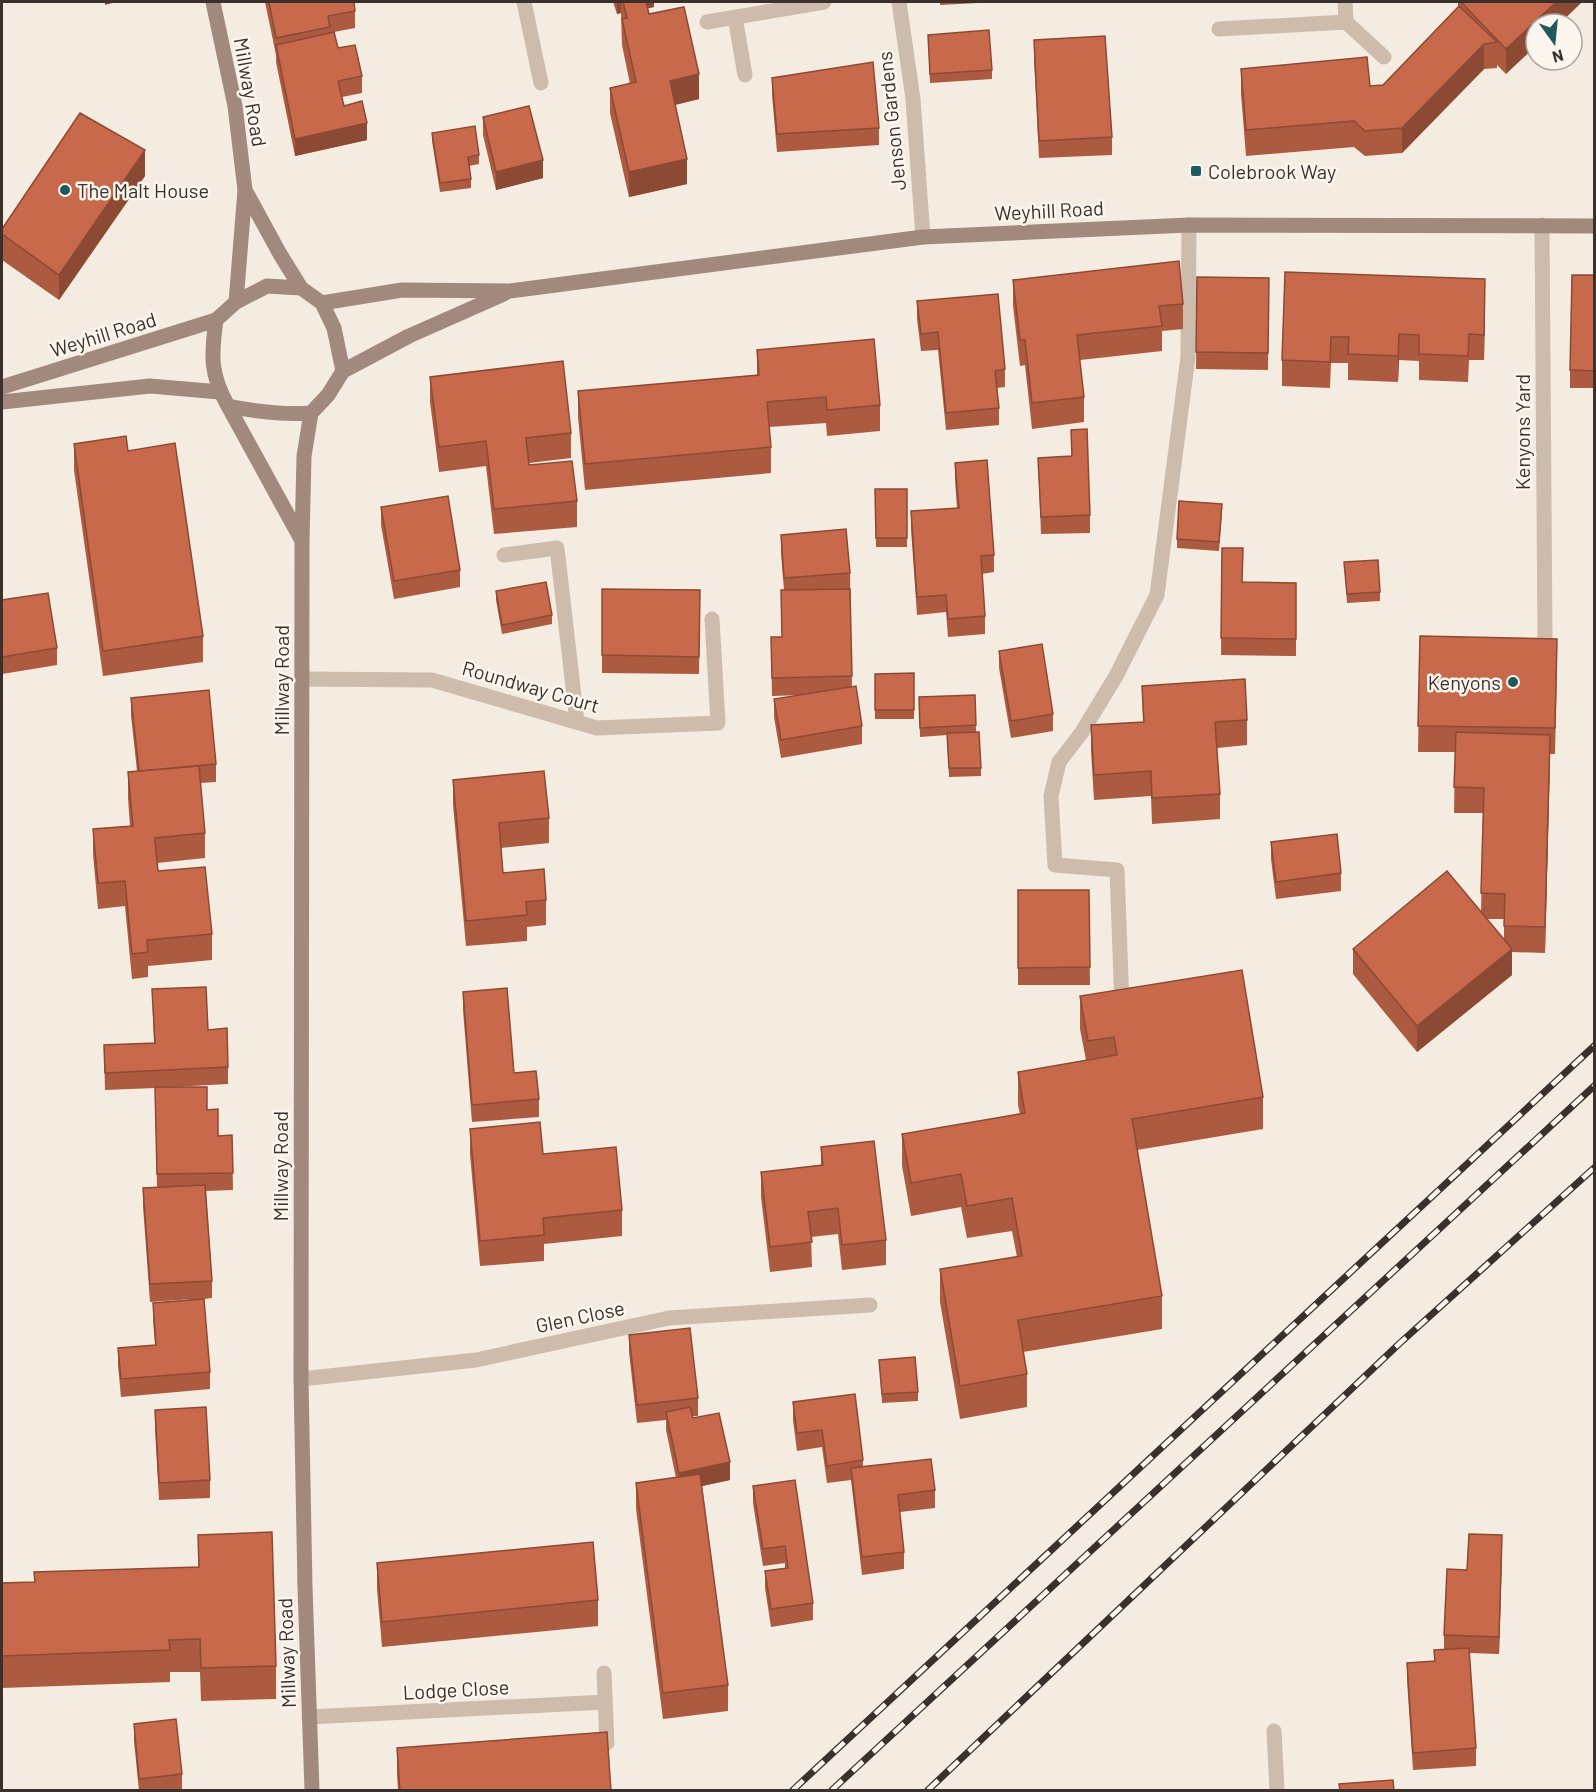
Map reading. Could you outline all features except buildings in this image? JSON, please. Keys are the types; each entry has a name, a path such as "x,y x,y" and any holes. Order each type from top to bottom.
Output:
{"main road":[{"name":"Millway Road","path":"213,2 235,106 245,190 236,302"},
{"name":"Millway Road","path":"245,190 301,288"},
{"name":"Weyhill Road","path":"322,303 402,290 510,291 923,237 1189,225 1594,226"},
{"name":"Weyhill Road","path":"2,387 216,320 236,302 267,286 301,288"},
{"path":"301,288 322,303 334,328 343,371"},
{"name":"Weyhill Road","path":"312,413 328,395 343,371 409,336 510,291"},
{"path":"216,320 212,353 220,392 228,406 279,414 312,413"},
{"path":"2,402 150,386 220,392"},
{"name":"Millway Road","path":"228,406 302,542"},
{"name":"Millway Road","path":"312,413 304,456 301,679 303,836 301,1379 312,1791"}],"street":[{"path":"524,2 542,83"},
{"path":"707,22 824,2"},
{"name":"Jenson Gardens","path":"899,2 913,99 923,237"},
{"path":"1345,2 1346,22 1384,57"},
{"path":"735,17 745,75"},
{"path":"1219,29 1346,22"},
{"path":"1144,1003 1122,1005 1117,870 1055,865 1051,796 1059,762 1082,732 1116,676 1157,596 1188,357 1189,225"},
{"name":"Kenyons Yard","path":"1542,225 1545,639"},
{"path":"504,555 556,548 577,722"},
{"name":"Roundway Court","path":"301,679 432,680 597,728 718,723 712,619"},
{"name":"Glen Close","path":"301,1379 476,1360 669,1318 870,1305"},
{"path":"604,1672 607,1743"},
{"name":"Lodge Close","path":"309,1717 605,1702"},
{"path":"1274,1731 1276,1791"}],"railway":[{"path":"793,1790 1594,1046"},
{"path":"832,1790 1594,1086"},
{"path":"928,1790 1400,1343 1594,1168"}],"place":[{"name":"Colebrook Way","path":"1196,171"},
{"name":"The Malt House","path":"65,190"},
{"name":"Kenyons","path":"1513,682"}]}
